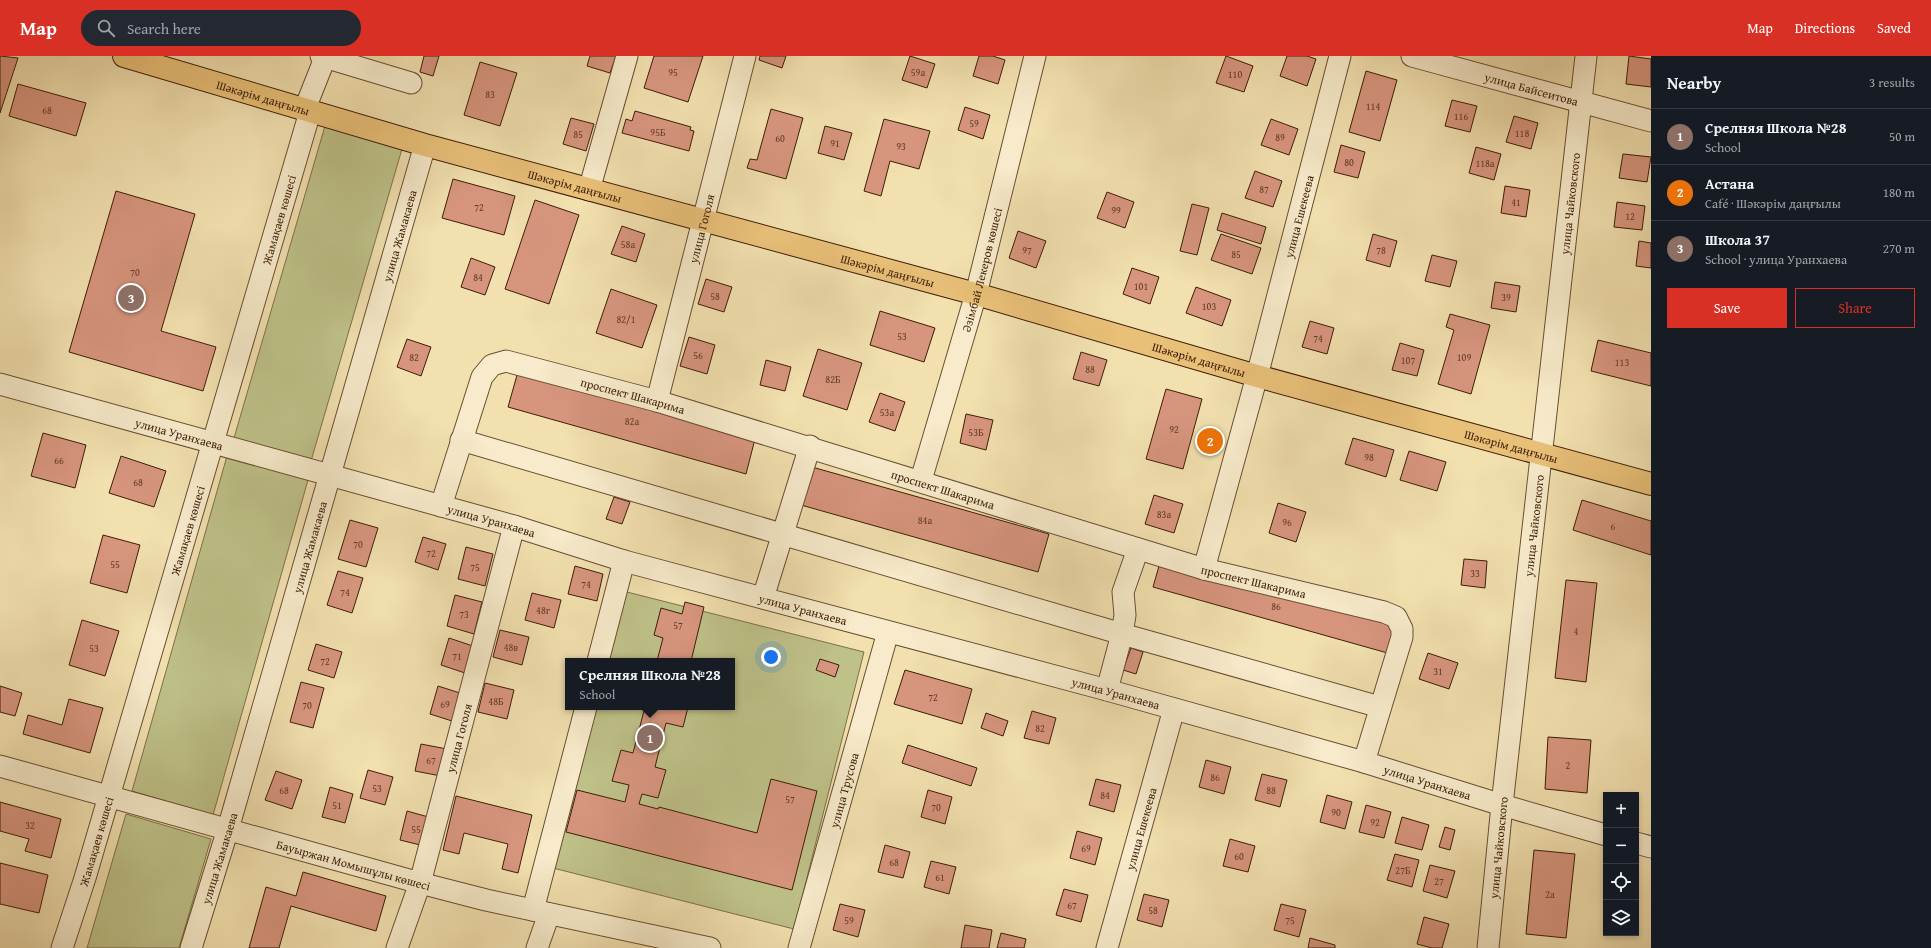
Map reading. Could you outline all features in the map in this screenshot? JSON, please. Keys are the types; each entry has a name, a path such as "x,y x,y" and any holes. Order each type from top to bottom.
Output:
{"main road":[{"name":"Шәкәрім даңғылы","path":"124,56 307,112 589,190 976,294 1257,376 1542,456 1651,484"}],"street":[{"path":"589,190 627,56"},
{"name":"улица Гоголя","path":"657,401 745,56"},
{"name":"Әзімбай Лекеров көшесі","path":"921,480 976,294 1035,56"},
{"name":"улица Ешекеева","path":"1204,569 1257,376 1340,56"},
{"name":"улица Байсеитова","path":"1412,56 1651,121"},
{"name":"улица Чайковского","path":"1488,948 1502,805 1586,56"},
{"name":"Жамақаев көшесі","path":"62,948 85,878 213,443 323,57"},
{"path":"323,57 411,83"},
{"name":"улица Жамакаева","path":"191,948 228,829 425,145"},
{"name":"проспект Шакарима","path":"441,506 482,377 492,365 506,361 657,401 921,480 1204,569 1384,612 1396,617 1402,629 1402,637 1364,762"},
{"name":"улица Уранхаева","path":"0,384 514,526 624,560 1107,690 1364,762 1502,805 1603,834"},
{"path":"461,440 1122,634 1380,707"},
{"path":"763,598 810,446"},
{"name":"улица Гоголя","path":"397,948 420,883 514,526"},
{"path":"1107,690 1122,634 1125,615 1123,592 1138,549"},
{"path":"599,658 624,560"},
{"name":"улица Трусова","path":"799,948 888,632"},
{"name":"улица Ешекеева","path":"1107,948 1174,709"},
{"path":"537,948 541,912 585,710"},
{"name":"Бауыржан Момышұлы көшесі","path":"0,766 420,883 678,945 710,948"},
{"path":"1639,844 1651,847"}],"green space":[{"path":"325,126 402,149 311,461 234,438"},
{"path":"227,456 308,480 213,815 132,791"},
{"path":"619,590 864,652 794,929 549,867 589,710 735,710 735,658 602,658"},
{"path":"126,814 211,839 179,948 87,948"}],"building":[{"path":"0,56 18,58 0,113"},
{"path":"424,56 439,56 433,76 420,72"},
{"path":"590,56 616,56 610,73 587,66"},
{"path":"654,56 703,56 688,102 644,88"},
{"path":"760,56 786,56 782,68 759,60"},
{"path":"910,56 935,64 927,88 902,80"},
{"path":"979,56 993,56 1005,60 998,84 973,76"},
{"path":"1226,56 1253,66 1244,92 1216,83"},
{"path":"1287,56 1307,56 1316,59 1307,86 1280,76"},
{"path":"1629,56 1651,59 1651,87 1626,84"},
{"path":"480,62 517,73 500,126 464,115"},
{"path":"1366,71 1397,80 1380,141 1349,132"},
{"path":"18,84 86,103 76,136 9,116"},
{"path":"1452,100 1477,106 1470,132 1445,126"},
{"path":"965,107 990,115 983,139 958,130"},
{"path":"771,109 803,118 786,179 747,168 750,159 757,160"},
{"path":"635,111 691,127 690,130 694,131 689,151 622,133 626,119 632,121"},
{"path":"1514,116 1538,123 1531,149 1506,142"},
{"path":"571,118 594,124 586,151 563,144"},
{"path":"884,119 930,131 919,169 890,161 881,196 864,191"},
{"path":"1271,119 1298,129 1289,155 1261,145"},
{"path":"825,126 852,133 844,160 818,153"},
{"path":"1341,145 1365,152 1358,178 1334,172"},
{"path":"1476,147 1501,154 1494,180 1469,173"},
{"path":"1623,154 1651,157 1647,182 1619,178"},
{"path":"1255,171 1282,181 1273,207 1245,198"},
{"path":"453,179 515,196 504,235 442,218"},
{"path":"1505,186 1530,190 1526,217 1501,213"},
{"path":"116,191 195,214 161,331 216,347 203,391 69,352"},
{"path":"1107,192 1134,202 1125,228 1097,218"},
{"path":"535,200 579,215 549,304 505,289"},
{"path":"1617,202 1645,206 1642,230 1614,227"},
{"path":"1192,204 1209,208 1197,255 1180,251"},
{"path":"1222,213 1266,227 1261,244 1217,230"},
{"path":"622,226 645,234 636,262 611,254"},
{"path":"1018,231 1046,241 1036,268 1009,258"},
{"path":"1221,234 1261,248 1252,274 1211,260"},
{"path":"1373,234 1397,241 1390,267 1366,260"},
{"path":"1639,241 1651,243 1651,268 1636,266"},
{"path":"1432,255 1457,261 1450,287 1425,281"},
{"path":"471,258 495,267 485,295 461,287"},
{"path":"1132,268 1159,277 1150,304 1123,294"},
{"path":"706,279 732,287 724,312 698,304"},
{"path":"1495,282 1520,286 1516,312 1491,308"},
{"path":"1196,287 1231,300 1222,326 1186,313"},
{"path":"611,289 657,305 642,348 596,333"},
{"path":"880,311 935,328 924,362 870,345"},
{"path":"1450,314 1490,325 1471,394 1438,384 1454,330 1446,327"},
{"path":"1310,321 1334,328 1327,354 1302,347"},
{"path":"689,337 715,345 707,374 680,366"},
{"path":"407,339 431,347 421,376 397,367"},
{"path":"1598,340 1651,353 1651,386 1591,371"},
{"path":"1400,343 1424,350 1417,376 1392,370"},
{"path":"818,349 862,363 847,410 803,396"},
{"path":"1081,352 1107,360 1099,386 1073,379"},
{"path":"766,360 791,367 785,391 760,385"},
{"path":"519,368 756,435 746,474 508,407"},
{"path":"1166,389 1202,399 1183,469 1146,459"},
{"path":"880,393 905,402 895,431 869,422"},
{"path":"966,414 993,420 986,450 960,443"},
{"path":"43,433 86,445 75,488 31,476"},
{"path":"1353,438 1394,450 1386,477 1345,464"},
{"path":"1409,451 1446,462 1437,491 1400,480"},
{"path":"121,456 166,471 154,507 109,493"},
{"path":"812,467 1049,534 1038,572 801,505"},
{"path":"1154,495 1183,504 1174,533 1145,524"},
{"path":"614,497 630,502 622,524 606,519"},
{"path":"1582,500 1651,521 1651,555 1573,530"},
{"path":"1278,503 1306,512 1296,542 1269,533"},
{"path":"350,520 378,528 366,567 338,559"},
{"path":"103,535 140,545 127,593 90,583"},
{"path":"423,537 446,544 438,570 415,562"},
{"path":"466,547 493,554 485,586 458,579"},
{"path":"1161,559 1399,626 1391,654 1153,587"},
{"path":"1464,559 1487,561 1485,588 1461,585"},
{"path":"575,566 603,574 597,601 568,594"},
{"path":"338,571 363,578 352,613 327,605"},
{"path":"1566,580 1597,583 1586,682 1555,678"},
{"path":"532,593 561,600 554,628 525,620"},
{"path":"455,595 482,602 474,634 447,626"},
{"path":"685,602 704,607 692,658 658,658 663,638 654,635 661,608 682,614"},
{"path":"82,620 119,631 105,676 69,665"},
{"path":"500,630 529,637 522,665 493,657"},
{"path":"449,638 473,646 465,673 441,665"},
{"path":"316,644 342,652 334,678 308,670"},
{"path":"1131,648 1143,652 1136,674 1123,670"},
{"path":"1428,653 1458,663 1449,689 1419,679"},
{"path":"820,659 839,665 835,677 816,670"},
{"path":"905,670 972,689 962,724 894,704"},
{"path":"301,682 324,688 313,728 290,722"},
{"path":"485,683 514,690 507,719 478,712"},
{"path":"0,686 22,693 15,716 0,712"},
{"path":"438,686 460,693 452,721 430,714"},
{"path":"69,699 103,708 90,753 23,734 28,715 62,725"},
{"path":"644,710 687,710 683,727 666,723 655,767 666,770 658,798 642,794 639,804 658,809 659,807 757,833 771,779 817,791 792,890 566,832 577,790 625,802 629,785 612,781 621,750 633,753"},
{"path":"1032,711 1056,718 1049,744 1024,738"},
{"path":"986,713 1008,721 1003,736 981,728"},
{"path":"1548,737 1591,740 1587,793 1545,789"},
{"path":"421,744 447,749 441,776 415,771"},
{"path":"908,745 977,768 971,786 902,763"},
{"path":"1206,760 1231,767 1224,794 1199,787"},
{"path":"368,770 393,777 385,805 360,798"},
{"path":"276,771 302,780 292,809 265,800"},
{"path":"1262,774 1287,780 1280,807 1255,800"},
{"path":"1096,779 1121,785 1114,812 1089,805"},
{"path":"330,787 353,794 345,823 322,817"},
{"path":"928,790 952,797 945,824 921,817"},
{"path":"1327,795 1352,802 1345,829 1320,822"},
{"path":"456,796 532,815 518,873 502,869 508,844 464,833 459,854 443,850"},
{"path":"0,802 61,819 51,858 25,851 29,839 0,831"},
{"path":"1366,805 1391,812 1384,838 1359,832"},
{"path":"407,811 432,818 424,846 400,840"},
{"path":"1402,817 1429,825 1422,850 1395,843"},
{"path":"1445,827 1455,830 1450,850 1439,847"},
{"path":"1077,831 1102,838 1095,865 1070,858"},
{"path":"1230,839 1255,846 1248,872 1223,866"},
{"path":"885,845 910,852 903,878 878,872"},
{"path":"1534,850 1575,854 1566,938 1526,934"},
{"path":"1395,854 1419,860 1412,887 1387,880"},
{"path":"931,861 956,867 949,894 924,887"},
{"path":"0,863 48,875 39,913 0,904"},
{"path":"1430,865 1455,871 1447,898 1423,891"},
{"path":"303,872 386,896 376,931 291,906 279,948 249,948 266,887 296,896"},
{"path":"1064,889 1088,895 1081,922 1056,915"},
{"path":"1144,894 1169,900 1162,927 1137,920"},
{"path":"840,904 865,910 858,937 833,930"},
{"path":"1281,904 1306,910 1299,937 1274,930"},
{"path":"1424,917 1449,924 1442,948 1432,948 1417,944"},
{"path":"965,925 992,930 989,948 961,948"},
{"path":"1001,933 1026,939 1024,948 997,948"},
{"path":"1310,938 1335,945 1335,948 1308,948"}],"place":[{"name":"Школа 37","path":"131,298"},
{"name":"Астана","path":"1210,441"},
{"name":"Срелняя Школа №28","path":"650,738"}]}
